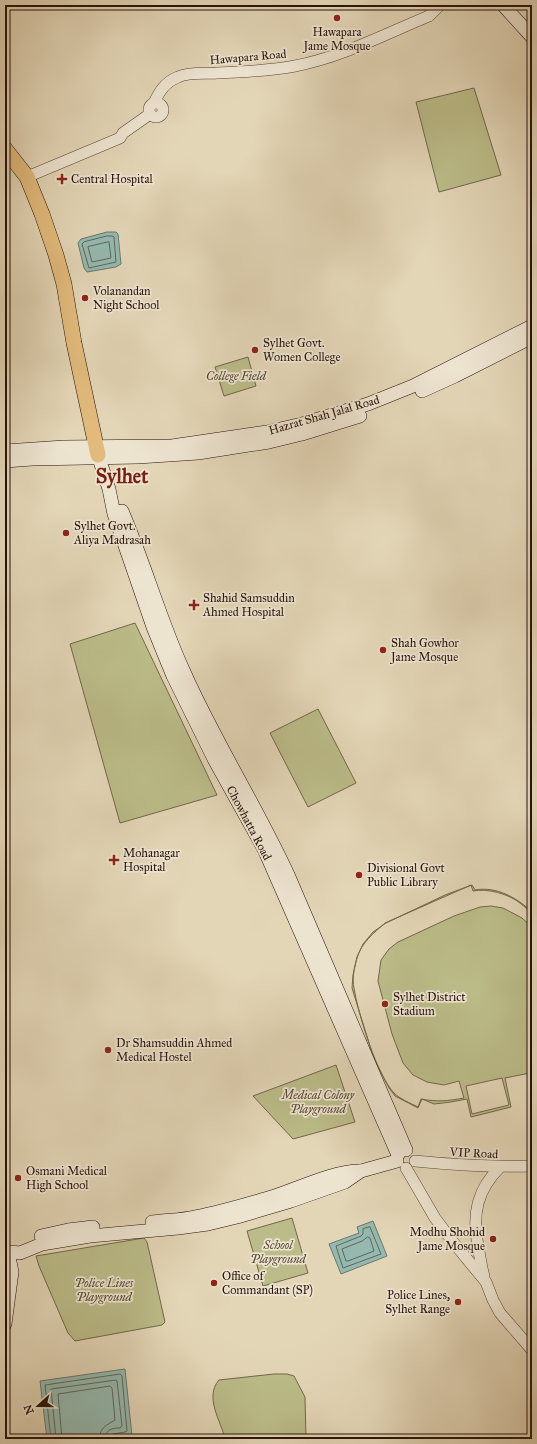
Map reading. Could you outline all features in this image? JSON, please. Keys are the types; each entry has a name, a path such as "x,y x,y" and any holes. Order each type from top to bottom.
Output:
{"main road":[{"path":"503,5 532,37"},
{"path":"5,149 27,177 42,214 64,284 74,343 98,454"},
{"name":"Hazrat Shah Jalal Road","path":"268,437 302,424 374,401 413,386 532,326"},
{"name":"Hazrat Shah Jalal Road","path":"5,461 98,454 172,446 197,447 268,437 302,434 376,410 455,376 532,337"},
{"name":"Hazrat Shah Jalal Road","path":"5,452 64,447 98,454"},
{"name":"Chowhatta Road","path":"98,454 109,489 115,497 123,516 178,657 198,715 274,844 324,956 354,1042 402,1159"},
{"path":"5,1324 12,1272 7,1256 20,1253 42,1244 90,1236 208,1224 243,1216 345,1182 361,1171 402,1159"}],"street":[{"name":"Hawapara Road","path":"27,177 120,138 123,133 152,108 160,90 178,77 192,74 261,71 295,66 328,58 429,16 440,5"},
{"name":"VIP Road","path":"402,1159 414,1153 415,1161 451,1165 500,1167 532,1166"},
{"path":"402,1159 435,1218 486,1282"},
{"path":"500,1167 491,1176 478,1198 475,1212 475,1231 480,1265 493,1300 500,1312 532,1350"}],"green space":[{"path":"474,88 501,175 439,192 416,102"},
{"name":"College Field","path":"248,357 256,386 224,396 215,367"},
{"path":"135,623 217,795 120,823 70,644"},
{"path":"318,709 356,783 308,807 270,733"},
{"path":"471,885 475,890 483,889 491,890 506,894 520,902 532,912 532,914 523,905 504,894 485,890 473,891"},
{"path":"466,887 400,917 445,895"},
{"name":"Sylhet District Stadium","path":"491,906 503,908 522,918 532,927 532,1078 530,1073 505,1078 511,1107 471,1117 467,1099 434,1104 423,1099 442,1101 464,1098 459,1081 444,1085 427,1082 413,1075 403,1063 392,1034 378,981 381,960 389,949 398,942 454,916 480,907","holes":["502,1078 509,1105 472,1114 466,1086"]},
{"path":"382,926 368,939 360,951 363,944 373,932"},
{"path":"354,970 353,985 359,1010 352,988"},
{"path":"359,1010 370,1045 364,1028"},
{"path":"370,1045 380,1070 374,1059"},
{"name":"Medical Colony Playground","path":"336,1065 355,1122 293,1139 253,1096"},
{"path":"382,1075 394,1093 402,1099 418,1107 422,1099 418,1108 395,1096"},
{"name":"School Playground","path":"292,1218 308,1273 263,1286 247,1231"},
{"name":"Police Lines Playground","path":"144,1238 147,1242 165,1322 162,1325 75,1341 68,1333 36,1256"},
{"path":"287,1374 294,1376 305,1397 306,1439 225,1439 213,1401 215,1387 219,1380"}],"water":[{"path":"107,232 116,232 118,234 121,264 116,267 87,272 84,268 78,243 81,239"},
{"path":"373,1221 387,1256 341,1274 329,1244 359,1233 357,1227"},
{"path":"125,1369 132,1436 47,1439 40,1381"}],"place":[{"name":"Hawapara Jame Mosque","path":"337,18"},
{"name":"Central Hospital","path":"62,179"},
{"name":"Volanandan Night School","path":"85,298"},
{"name":"Sylhet Govt. Women College","path":"255,350"},
{"name":"Sylhet Govt. Aliya Madrasah","path":"66,533"},
{"name":"Shahid Samsuddin Ahmed Hospital","path":"194,605"},
{"name":"Shah Gowhor Jame Mosque","path":"383,650"},
{"name":"Mohanagar Hospital","path":"114,860"},
{"name":"Divisional Govt Public Library","path":"359,875"},
{"name":"Sylhet District Stadium","path":"385,1004"},
{"name":"Dr Shamsuddin Ahmed Medical Hostel","path":"108,1050"},
{"name":"Osmani Medical High School","path":"18,1178"},
{"name":"Modhu Shohid Jame Mosque","path":"493,1239"},
{"name":"Office of Commandant (SP)","path":"214,1283"},
{"name":"Police Lines, Sylhet Range","path":"458,1302"}],"district":[{"name":"Sylhet","path":"122,476"}]}
